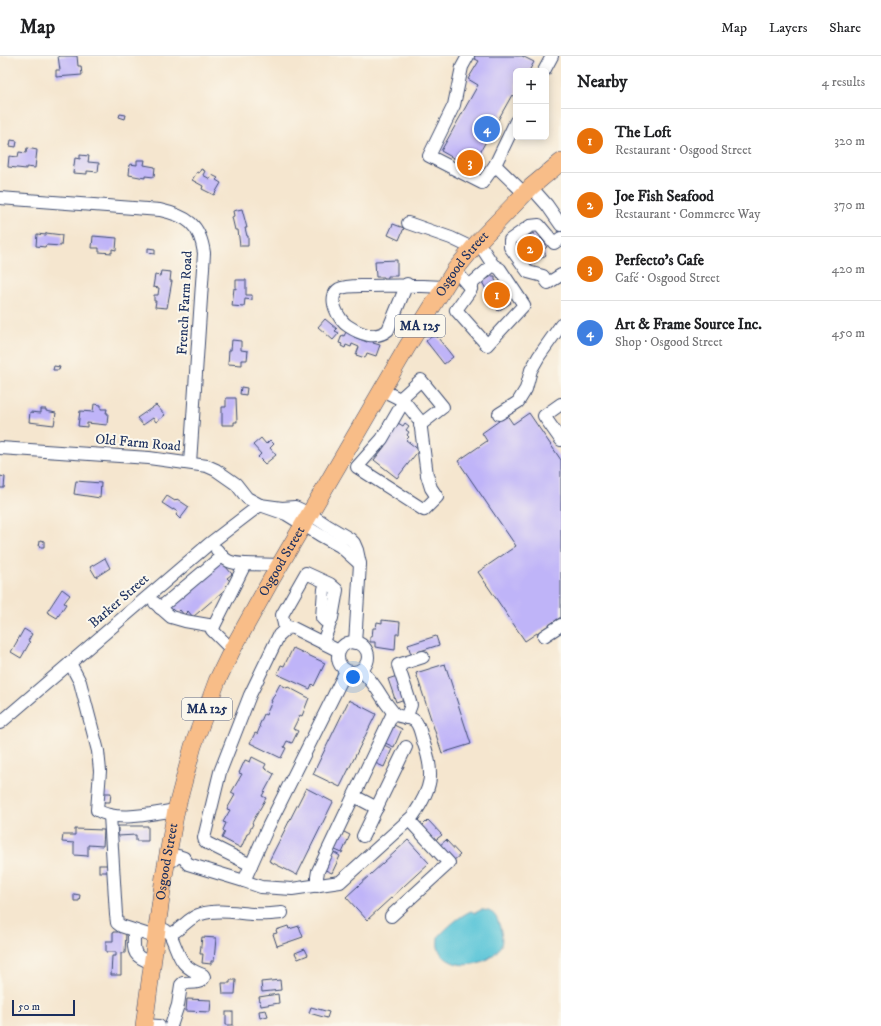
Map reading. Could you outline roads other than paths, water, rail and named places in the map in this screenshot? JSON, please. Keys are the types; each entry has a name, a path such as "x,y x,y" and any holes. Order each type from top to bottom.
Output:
{"highway":[{"name":"Osgood Street","path":"149,1026 152,962 165,932 170,860 176,810 193,746 217,682 232,650 382,390 455,270 475,245 528,190 561,162"}],"street":[{"path":"468,56 462,67 454,105 429,156 482,183 495,165 513,127"},
{"path":"546,68 552,56"},
{"path":"495,165 547,205 561,225"},
{"name":"French Farm Road","path":"0,198 160,210 179,215 195,226 202,241 204,253 190,463"},
{"path":"408,223 475,245 493,265 500,270 524,305 487,345 456,310 471,288 455,270"},
{"path":"561,238 554,243 539,225 530,226 510,240 510,247 528,272 543,276 548,283 561,275"},
{"path":"469,286 493,265"},
{"path":"407,284 388,330 382,335 371,336 347,326 338,315 333,303 334,295 339,290 354,286 407,284 444,287"},
{"path":"499,414 518,402 526,389 531,370 561,325"},
{"path":"382,390 402,400 420,421 420,425 427,475 430,488 438,497 424,510 357,467 382,438 402,400 421,380 443,408 420,425"},
{"path":"561,404 544,416 561,440"},
{"path":"351,444 367,457"},
{"name":"Old Farm Road","path":"0,448 149,458 207,466 216,470 236,484 247,498 260,505"},
{"path":"260,505 282,508 295,507 307,519 328,526 350,539 357,550 360,564 354,643"},
{"name":"Barker Street","path":"0,723 211,543 260,505"},
{"path":"211,543 230,563 280,565"},
{"path":"160,608 222,556"},
{"path":"232,650 212,630 245,564"},
{"path":"325,632 332,618 336,590 330,584 306,573 282,615 284,624 293,628 325,632 339,651"},
{"path":"251,865 204,841 220,772 257,681 284,624 306,583 314,583 331,594 325,632"},
{"path":"148,596 171,617 214,626"},
{"path":"544,636 561,626"},
{"path":"354,643 361,645 367,652 367,662 361,670 352,672 346,671 340,665 338,660 339,651 346,644 354,643"},
{"path":"406,718 411,704 398,665 423,657"},
{"path":"70,663 80,682 98,751 100,771 97,810 103,814 137,816 176,810"},
{"path":"170,860 175,868 182,869 188,864 261,887 292,889 317,886 340,882 409,820 426,794 430,780 430,766 419,728 411,719 393,713 372,682 361,670"},
{"path":"244,882 268,826 346,671"},
{"path":"317,886 318,871 393,713"},
{"path":"363,836 406,747"},
{"path":"354,796 377,808"},
{"path":"110,815 116,915 117,923 121,926 134,931 165,932 194,916 208,912 231,912 256,915 282,913"},
{"path":"391,916 449,863 409,820"},
{"path":"134,931 134,949 137,956 142,960 152,962"},
{"path":"165,932 184,965 203,975 204,977 202,982 183,983 181,985 178,1005 171,1026"}],"water":[{"path":"481,910 493,913 496,918 502,934 501,946 492,956 477,963 468,965 451,962 444,957 439,950 438,937 462,916 471,911 475,913"}],"place":[{"name":"Art & Frame Source Inc.","path":"487,129"},
{"name":"Perfecto's Cafe","path":"470,163"},
{"name":"Joe Fish Seafood","path":"530,249"},
{"name":"The Loft","path":"497,295"}]}
